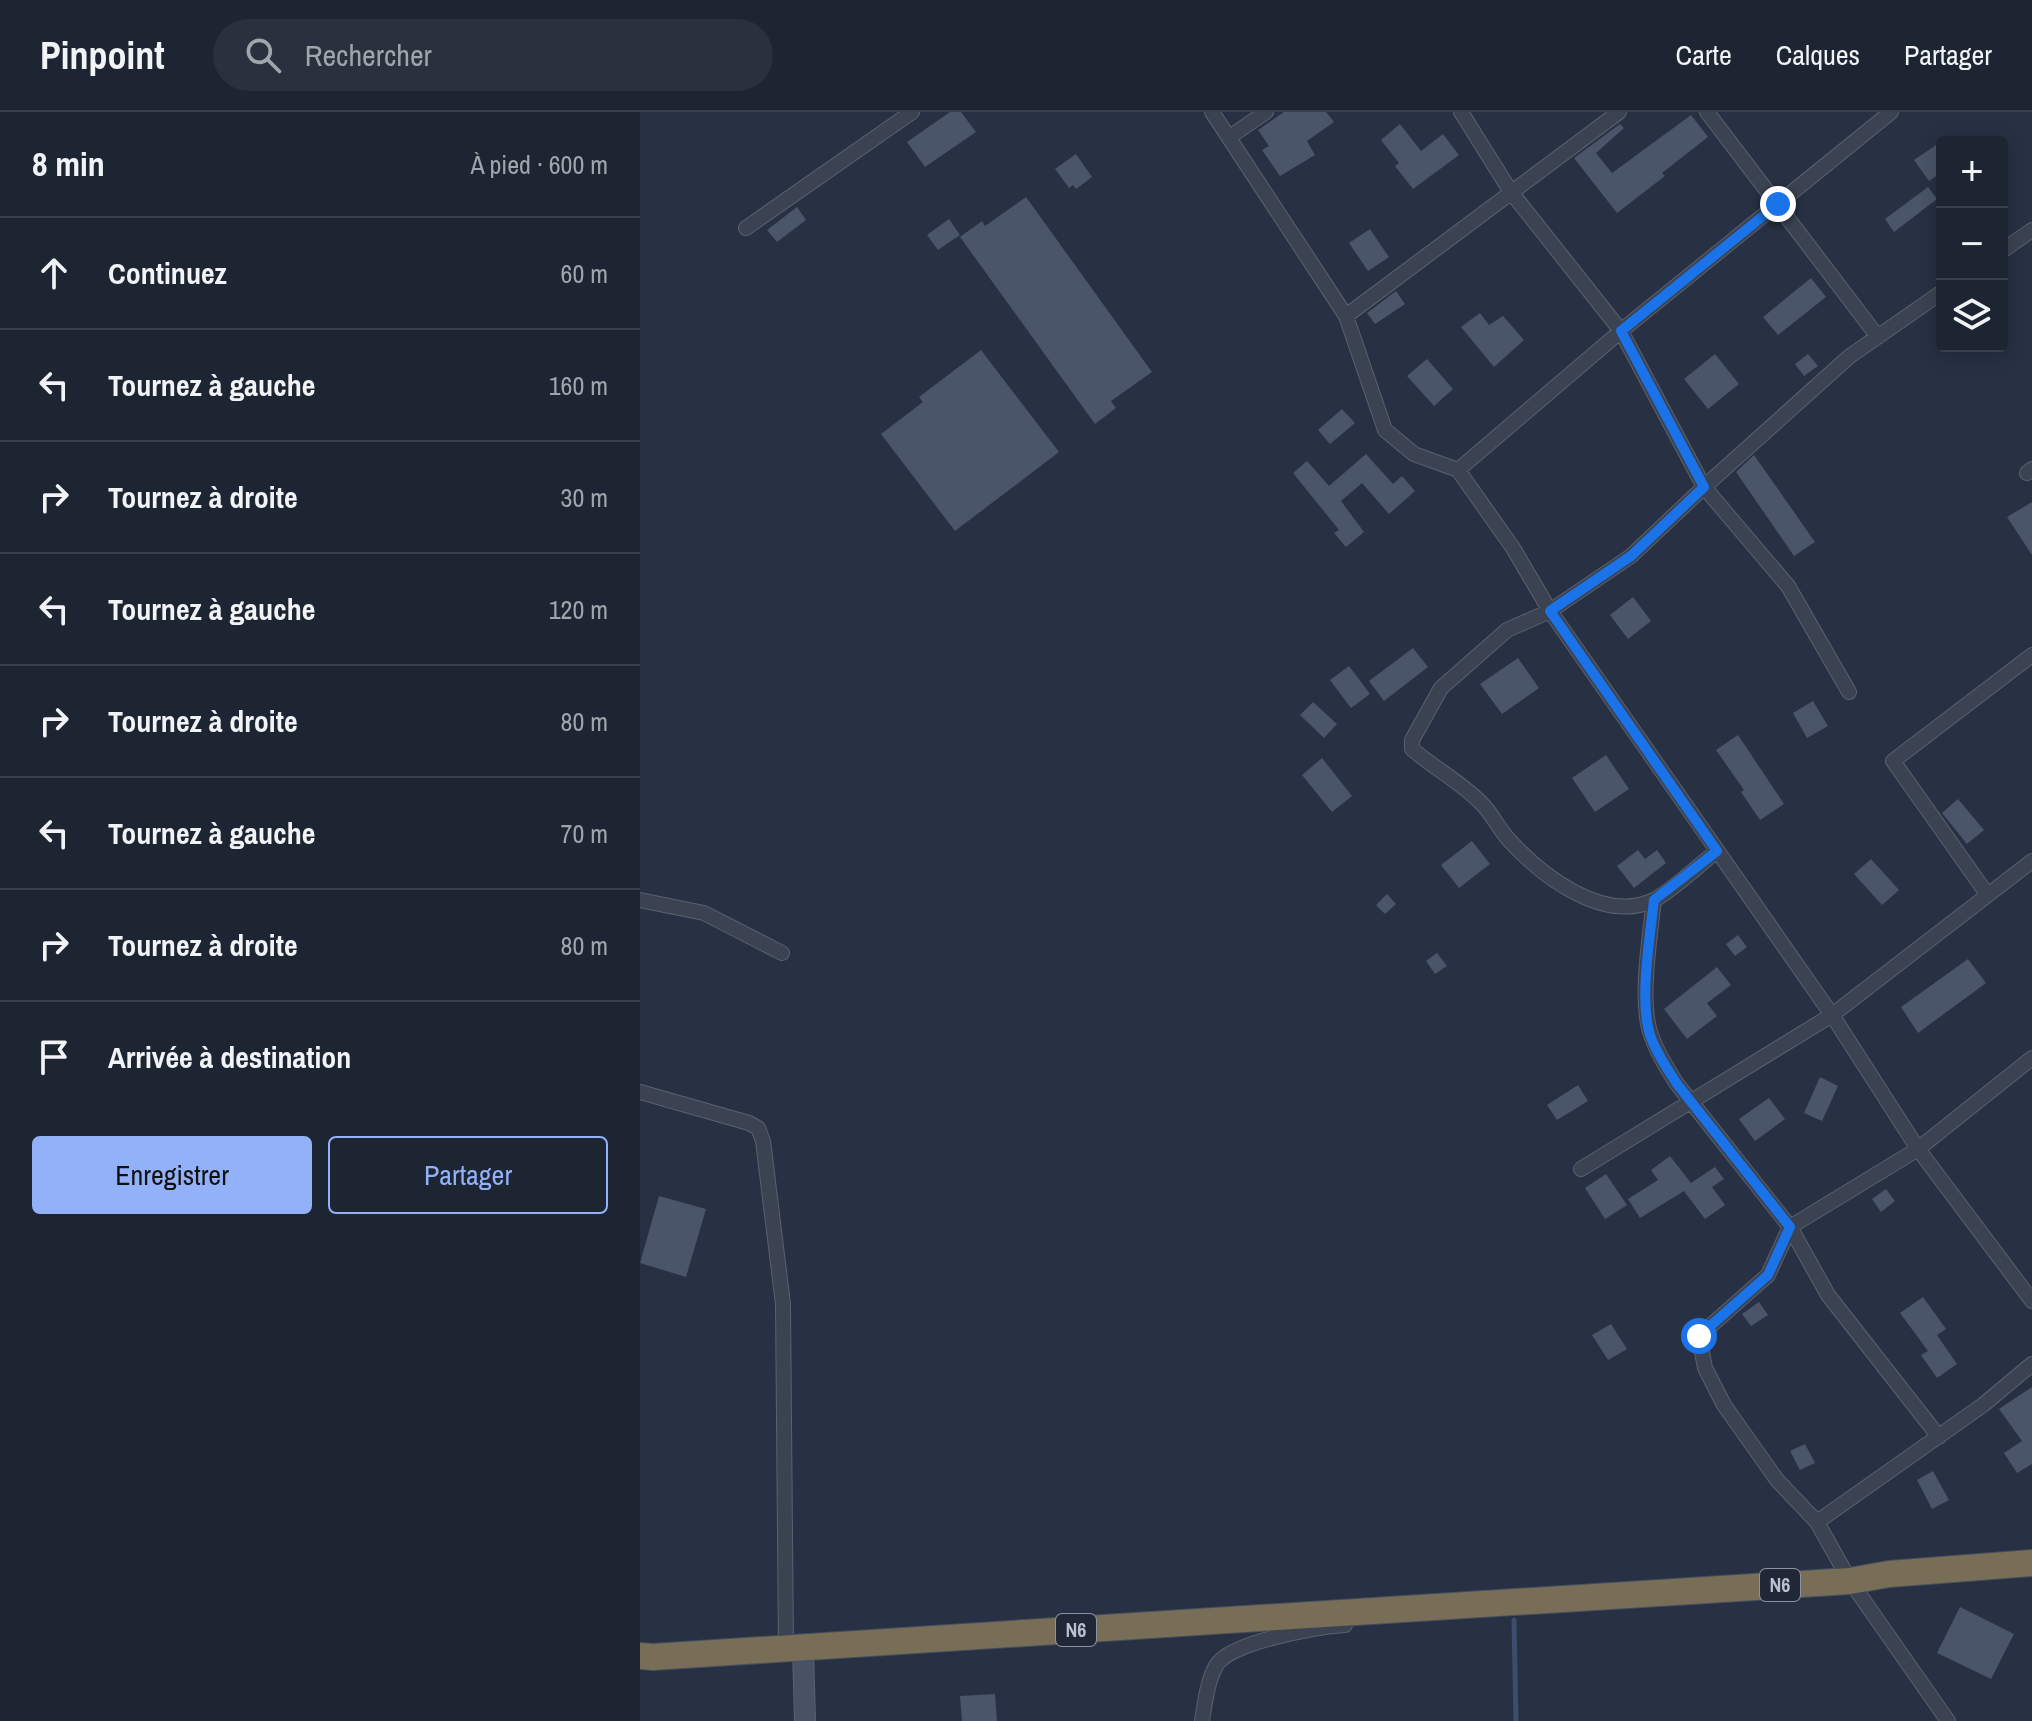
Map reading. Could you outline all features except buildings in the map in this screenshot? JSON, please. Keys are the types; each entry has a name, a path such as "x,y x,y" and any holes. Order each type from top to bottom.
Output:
{"highway":[{"name":"N6","path":"640,1656 795,1649 1527,1599 1850,1581 1889,1574 2028,1569"}],"street":[{"path":"746,228 912,112"},
{"path":"1212,112 1231,136 1346,316 1385,430 1414,454 1458,470 1513,548 1550,611 1832,1015 1918,1149 2032,1301"},
{"path":"1231,136 1266,112"},
{"path":"1461,112 1511,192 1621,331 1704,487 1788,586 1849,692"},
{"path":"1346,316 1619,112"},
{"path":"1707,112 1878,337"},
{"path":"1458,470 1621,331 1891,112"},
{"path":"2008,247 2032,230"},
{"path":"1717,851 1654,900 1625,907 1589,899 1549,878 1508,840 1484,806 1412,749 1412,740 1441,688 1507,630 1550,611 1631,556 1850,356 1936,296"},
{"path":"1987,894 1893,761 2032,655"},
{"path":"1581,1169 1832,1015 2032,861"},
{"path":"640,900 704,913 782,953"},
{"path":"1654,900 1646,977 1649,1032 1661,1059 1790,1227 1828,1295 1939,1437"},
{"path":"1948,1721 1850,1581 1817,1522 1777,1480 1724,1405 1705,1368 1699,1336 1768,1275 1790,1227 1918,1149 2032,1058"},
{"path":"640,1092 749,1123 758,1128 763,1141 783,1304 795,1649 805,1721"},
{"path":"1817,1522 1939,1437 2032,1364"},
{"path":"1202,1721 1216,1665 1226,1653 1242,1646 1329,1626 1433,1618 1456,1611 1465,1603"}],"waterway":[{"path":"1514,1620 1516,1721"}],"route":[{"path":"1699,1336 1768,1275 1790,1227 1677,1084 1649,1032 1646,977 1654,900 1717,851 1550,611 1631,556 1704,487 1621,331 1778,204"}]}
